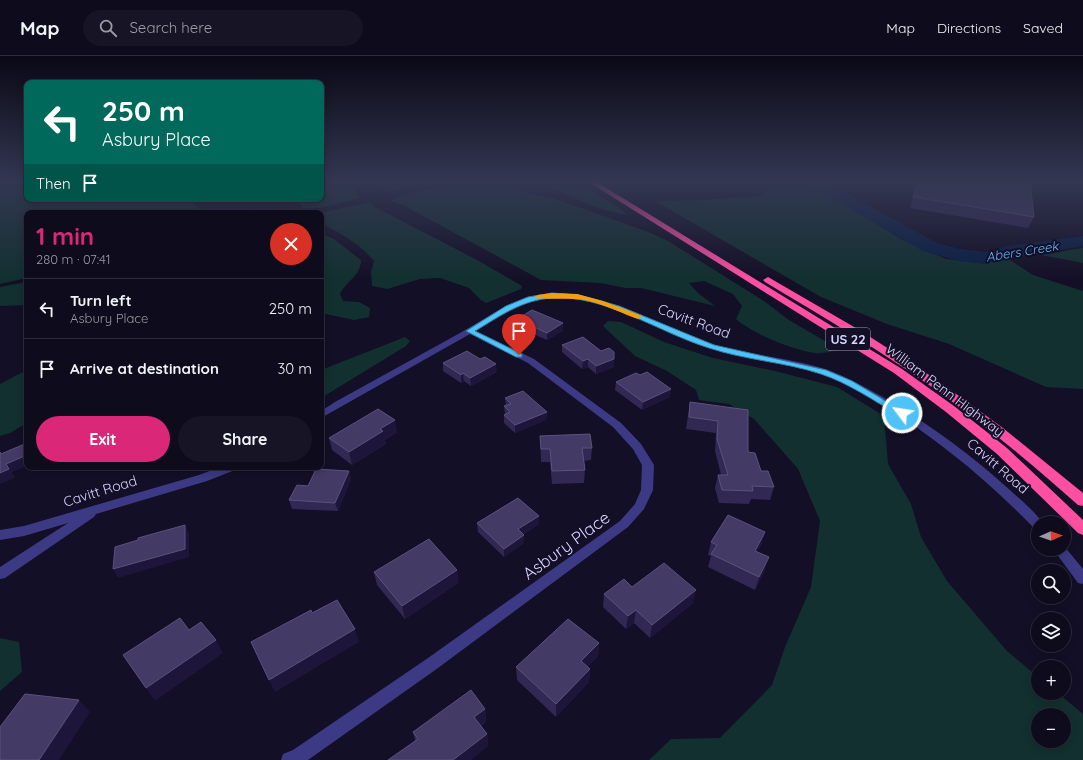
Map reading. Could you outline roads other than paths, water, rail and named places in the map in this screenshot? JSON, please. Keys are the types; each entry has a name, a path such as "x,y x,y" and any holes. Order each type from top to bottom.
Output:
{"highway":[{"name":"William Penn Highway","path":"644,214 848,338 898,371 950,409 1002,451 1083,529"},
{"name":"William Penn Highway","path":"657,214 866,339 911,368 1021,447 1083,501"}],"street":[{"name":"Cavitt Road","path":"324,413 470,331 508,307 530,299 552,296 577,296 616,308 712,346 823,372 849,383 893,407 949,444 998,486 1031,518"},
{"name":"Asbury Place","path":"288,760 299,756 433,663 624,524 640,506 646,490 648,466 637,447 617,425 532,361 470,331"},
{"name":"Cavitt Road","path":"0,535 24,531 203,478 223,470"},
{"path":"0,574 100,508"},
{"path":"1065,556 1083,579"}],"waterway":[{"name":"Abers Creek","path":"871,214 930,247 959,255 985,258 1008,252 1083,241"}]}
